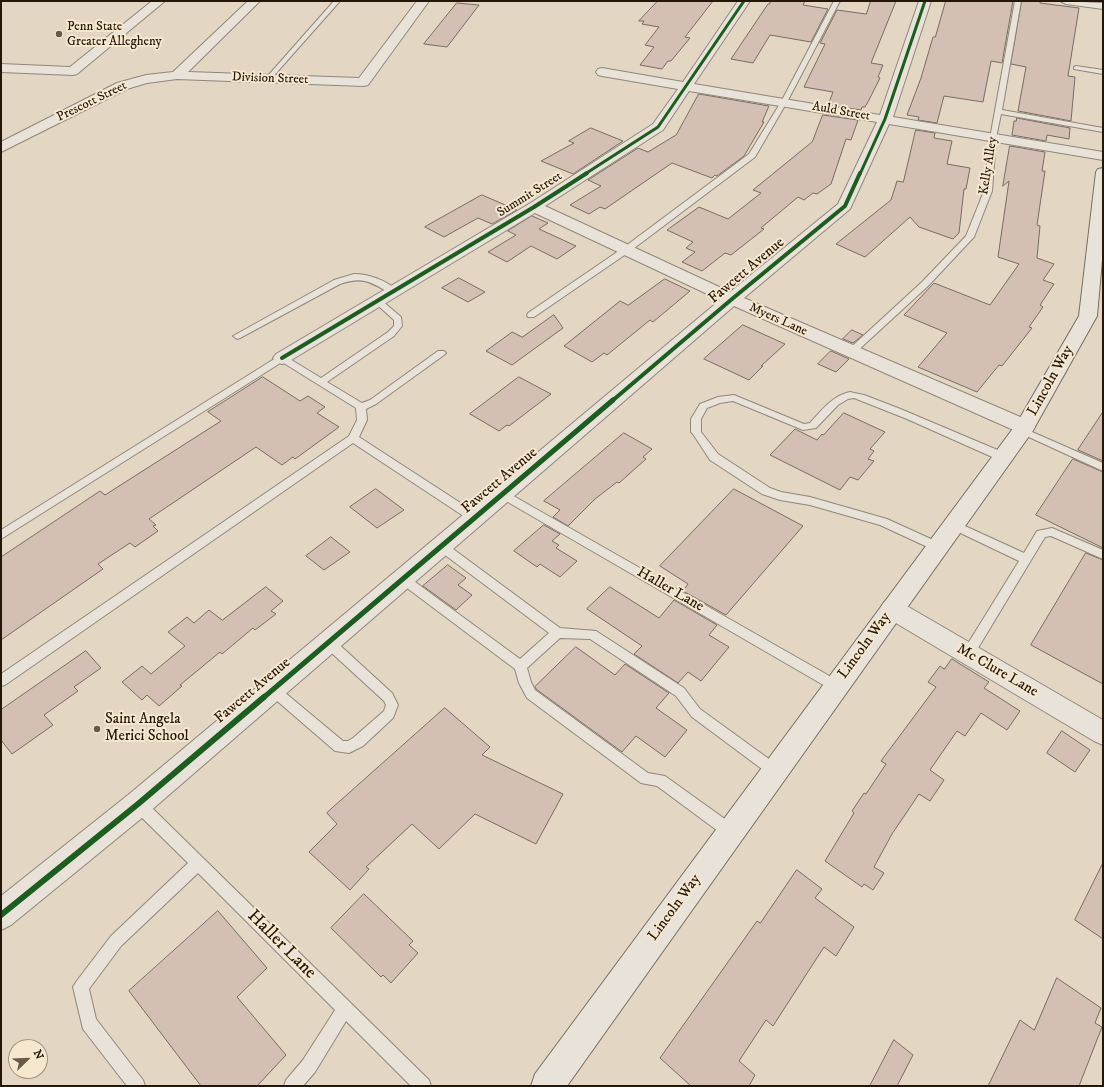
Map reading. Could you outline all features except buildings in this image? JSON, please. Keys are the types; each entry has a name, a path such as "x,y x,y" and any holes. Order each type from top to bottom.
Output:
{"street":[{"path":"1,68 73,70 159,1"},
{"path":"178,75 254,1"},
{"name":"Division Street","path":"178,75 363,82 423,1"},
{"name":"Summit Street","path":"282,358 534,206 658,127 688,86 744,1"},
{"name":"Fawcett Avenue","path":"1,915 138,804 732,299 845,206 886,119 925,1"},
{"path":"1066,1 1103,6"},
{"name":"Auld Street","path":"602,72 1103,156"},
{"name":"Prescott Street","path":"1,148 122,86 146,79 178,75"},
{"name":"Lincoln Way","path":"547,1086 1024,429 1088,316 1101,218 1103,172"},
{"name":"Myers Lane","path":"534,206 732,299 1024,429"},
{"name":"Mc Clure Lane","path":"892,609 1103,733"}],"lane":[{"path":"268,79 337,1"},
{"path":"531,315 626,250 752,155 784,102 837,1"},
{"name":"Kelly Alley","path":"851,352 925,284 970,237 988,191 993,138 1018,1"},
{"path":"1076,68 1103,72"},
{"path":"998,111 1103,130"},
{"path":"237,336 337,282 350,277 368,277 393,291"},
{"path":"321,382 391,334 398,326 398,319 377,301"},
{"path":"361,407 373,402 441,353"},
{"path":"1,535 282,358 361,407"},
{"path":"938,547 883,522 810,501 780,496 766,491 714,457 696,432 696,418 703,406 718,400 734,398 803,427 813,426 832,406 842,398 850,395 860,397 905,414 1004,457"},
{"path":"1,681 353,438 362,420 361,407"},
{"path":"1024,429 1103,467"},
{"path":"353,438 475,518"},
{"name":"Haller Lane","path":"503,494 836,686"},
{"path":"954,525 1026,559"},
{"path":"968,654 1041,534 1052,532 1103,556"},
{"path":"441,546 558,633 592,634 680,692 696,713 775,771"},
{"path":"403,579 520,666 525,683 531,694 646,779 660,780 730,832"},
{"path":"520,666 558,633"},
{"path":"273,690 340,747 349,747 358,742 389,714 392,705 388,696 328,642"},
{"name":"Haller Lane","path":"138,804 423,1086"},
{"path":"137,1086 89,1023 81,987 116,940 198,863"},
{"path":"292,1086 309,1066 345,1008"}],"cycle path":[{"path":"282,358 534,207 658,127 744,1"},
{"path":"1,915 138,804 732,299 845,206 885,119 925,1"}],"place":[{"name":"Penn State Greater Allegheny","path":"59,34"},
{"name":"Saint Angela Merici School","path":"97,729"}]}
